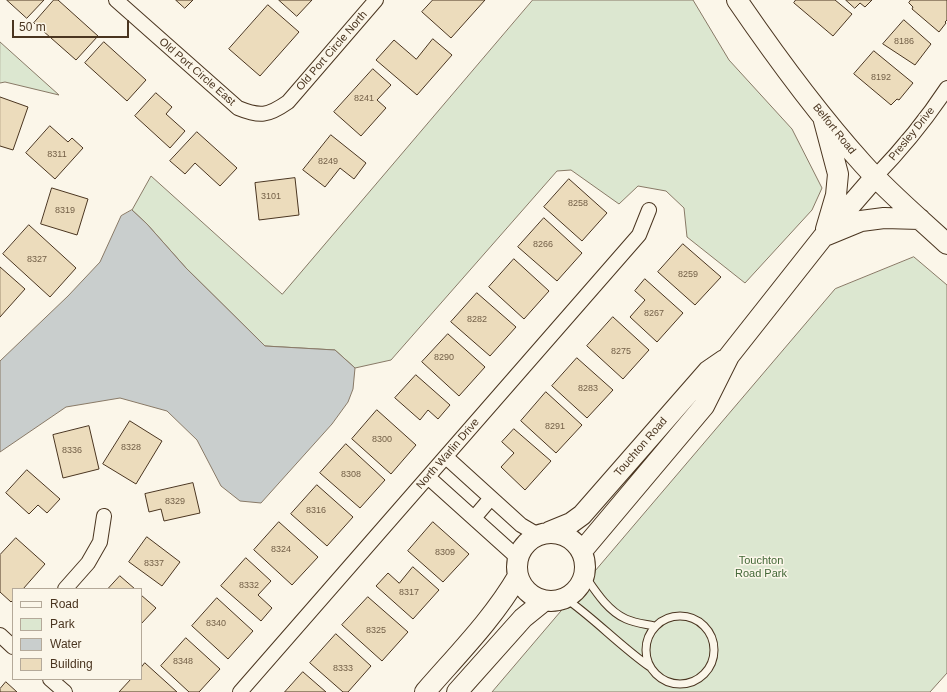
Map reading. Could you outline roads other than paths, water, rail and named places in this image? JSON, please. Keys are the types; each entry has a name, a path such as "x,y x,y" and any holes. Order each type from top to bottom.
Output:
{"street":[{"name":"Old Port Circle East","path":"116,0 238,108 252,114 265,114 276,111 288,102"},
{"name":"Old Port Circle North","path":"288,102 376,0"},
{"name":"Belfort Road","path":"737,0 773,52 862,164 947,244"},
{"name":"Presley Drive","path":"875,177 898,154 947,88"},
{"path":"823,116 838,174 836,195 823,237"},
{"name":"Touchton Road","path":"582,551 704,406 729,356 823,237 875,177"},
{"name":"North Warlin Drive","path":"240,692 639,235 649,210"},
{"path":"823,237 860,222 884,218 920,219"},
{"name":"Touchton Road","path":"425,692 495,611 508,593 518,567 521,550 525,544 570,523 582,515 708,371 729,356"},
{"path":"428,477 474,518 518,567 523,587 532,596 544,601 557,601 569,596 579,588 585,576 586,563 582,551 576,543 569,537 559,533 544,534 521,525 446,457"},
{"path":"474,518 491,498"},
{"path":"66,588 88,563 100,542 104,516"},
{"path":"457,692 523,618 544,601"},
{"path":"0,636 12,645"},
{"path":"51,680 65,692"}],"lane":[{"path":"585,576 599,597 617,613 626,619 654,626"},
{"path":"565,598 586,613 634,656 650,667 658,676 668,682 679,684 691,682 701,677 709,668 713,657 714,645 710,634 704,625 695,619 684,616 673,616 663,619 654,626 648,636 645,646 646,657 650,667"}],"water":[{"path":"132,210 147,224 186,268 265,346 335,350 355,368 353,389 348,402 332,424 261,503 240,501 221,486 197,440 167,411 120,398 66,407 0,452 0,361 68,296 100,262 121,216"}],"park label":[{"name":"Touchton Road Park","path":"761,567"}]}
